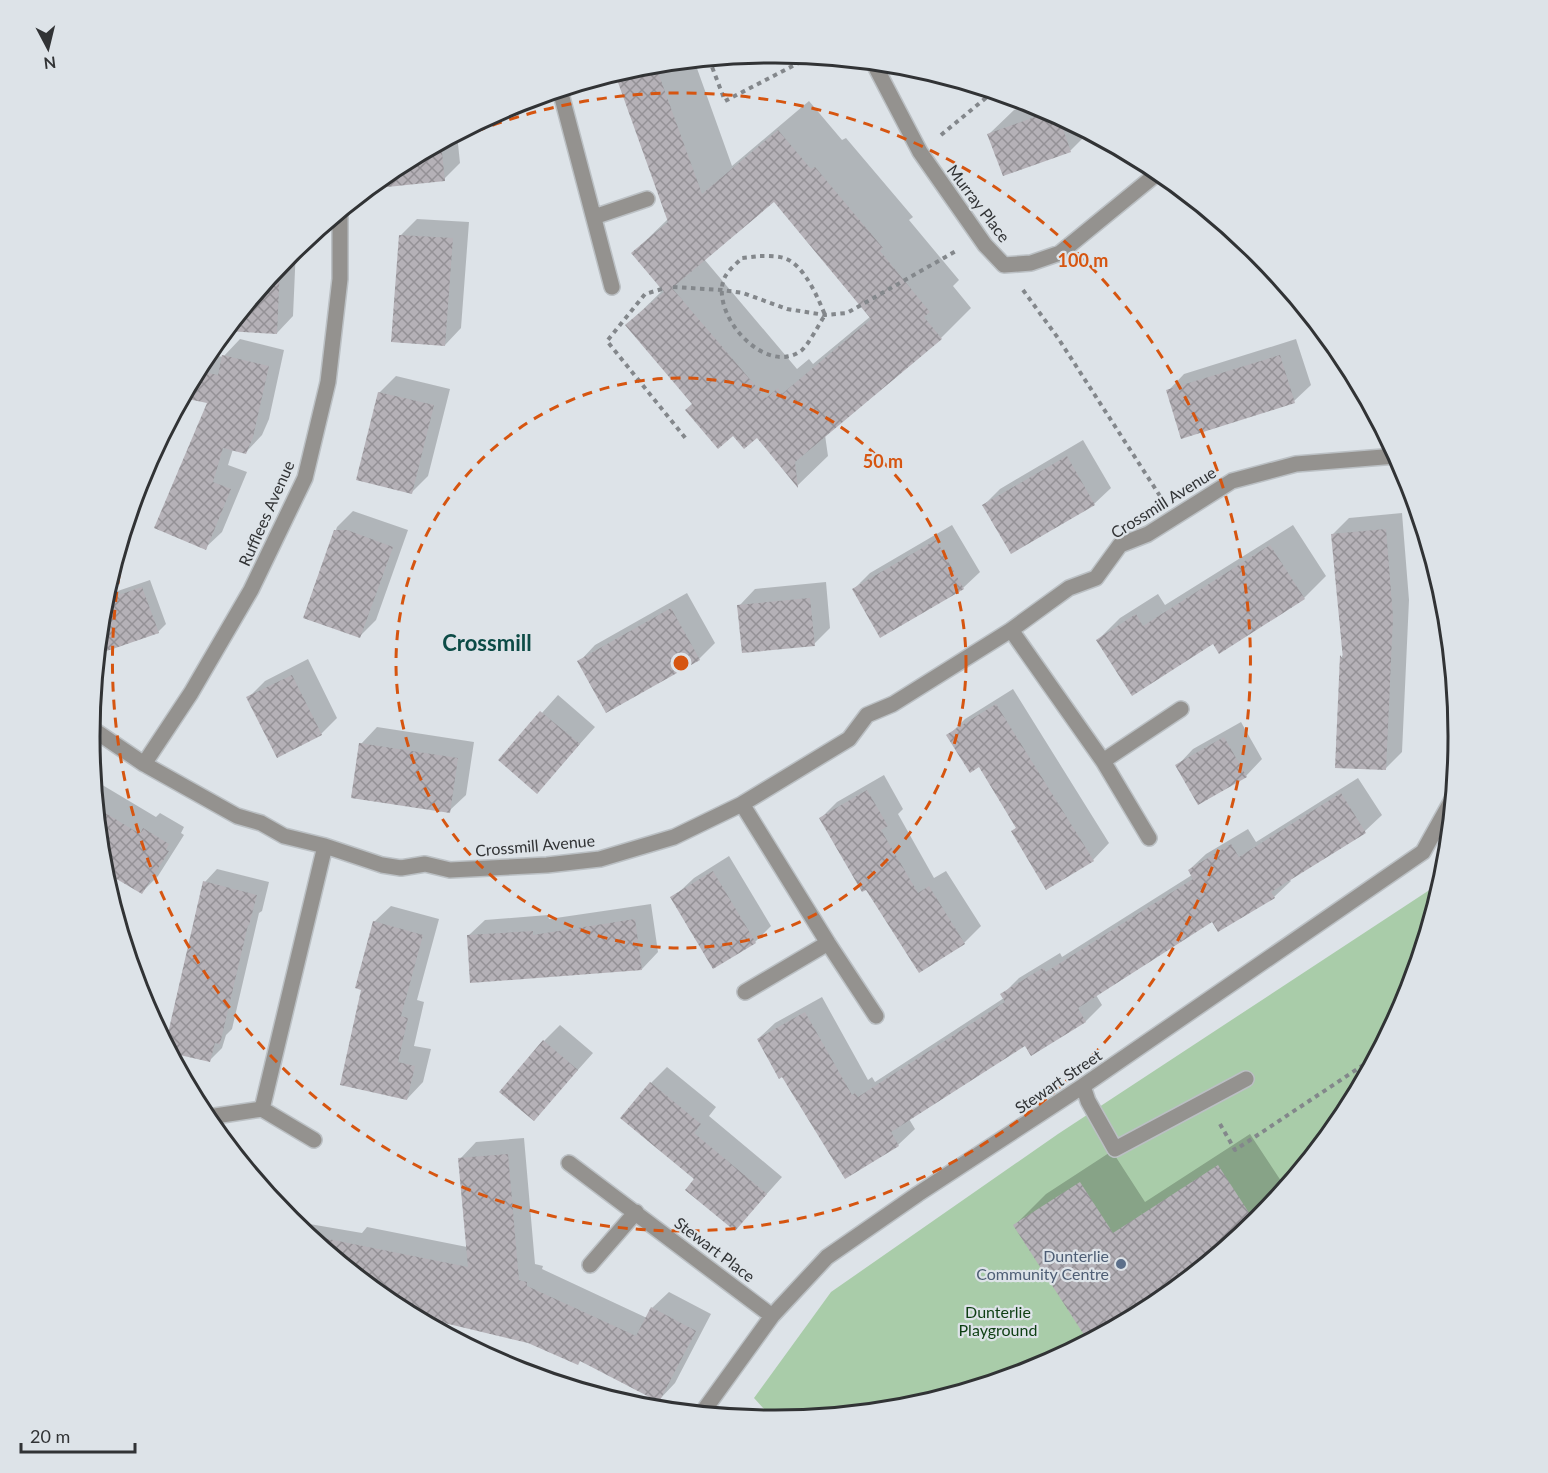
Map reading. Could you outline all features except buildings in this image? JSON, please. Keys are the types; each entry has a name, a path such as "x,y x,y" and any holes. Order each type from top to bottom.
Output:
{"street":[{"name":"Murray Place","path":"878,72 920,152 980,238 1004,265 1031,263 1060,253 1151,179"},
{"path":"562,98 612,287"},
{"path":"594,217 646,199"},
{"name":"Rufflees Avenue","path":"144,764 192,693 251,590 304,478 328,382 340,279 340,222"},
{"name":"Crossmill Avenue","path":"100,734 144,764 237,816 261,823 284,836 325,846 382,865 401,868 425,864 450,870 547,865 600,859 674,837 742,804 849,739 867,715 893,704 1011,630 1069,588 1096,578 1120,545 1148,534 1232,481 1296,464 1386,457"},
{"path":"1011,630 1103,761 1149,838"},
{"path":"1103,761 1182,709"},
{"path":"742,804 828,944 876,1016"},
{"name":"Stewart Street","path":"707,1406 772,1316 826,1257 1083,1086 1424,852 1443,817"},
{"path":"262,1109 325,846"},
{"path":"745,992 828,944"},
{"path":"1083,1086 1088,1101 1115,1149 1246,1078"},
{"path":"217,1116 262,1109 314,1140"},
{"name":"Stewart Place","path":"569,1163 772,1316"},
{"path":"590,1265 636,1212"}],"path":[{"path":"712,66 725,102 798,64"},
{"path":"920,152 986,98"},
{"path":"673,287 743,293 787,309 825,315 847,313 980,238"},
{"path":"760,256 786,258 799,269 811,285 825,315 802,350 788,356 764,354 737,333 724,307 722,290 724,277 742,258 760,256"},
{"path":"1004,265 1058,338 1173,517"},
{"path":"662,289 645,294 607,341 687,440"},
{"path":"1206,1100 1234,1150 1360,1067"}],"green space":[{"name":"Dunterlie Playground","path":"1430,890 1412,953 1396,994 1378,1034 1334,1111 1280,1181 1250,1213 1184,1271 1111,1320 1072,1341 1032,1359 948,1387 905,1397 818,1409 765,1410 754,1398 831,1292 1058,1134"}],"place":[{"name":"Dunterlie Community Centre","path":"1121,1264"}],"district":[{"name":"Crossmill","path":"487,642"}]}
